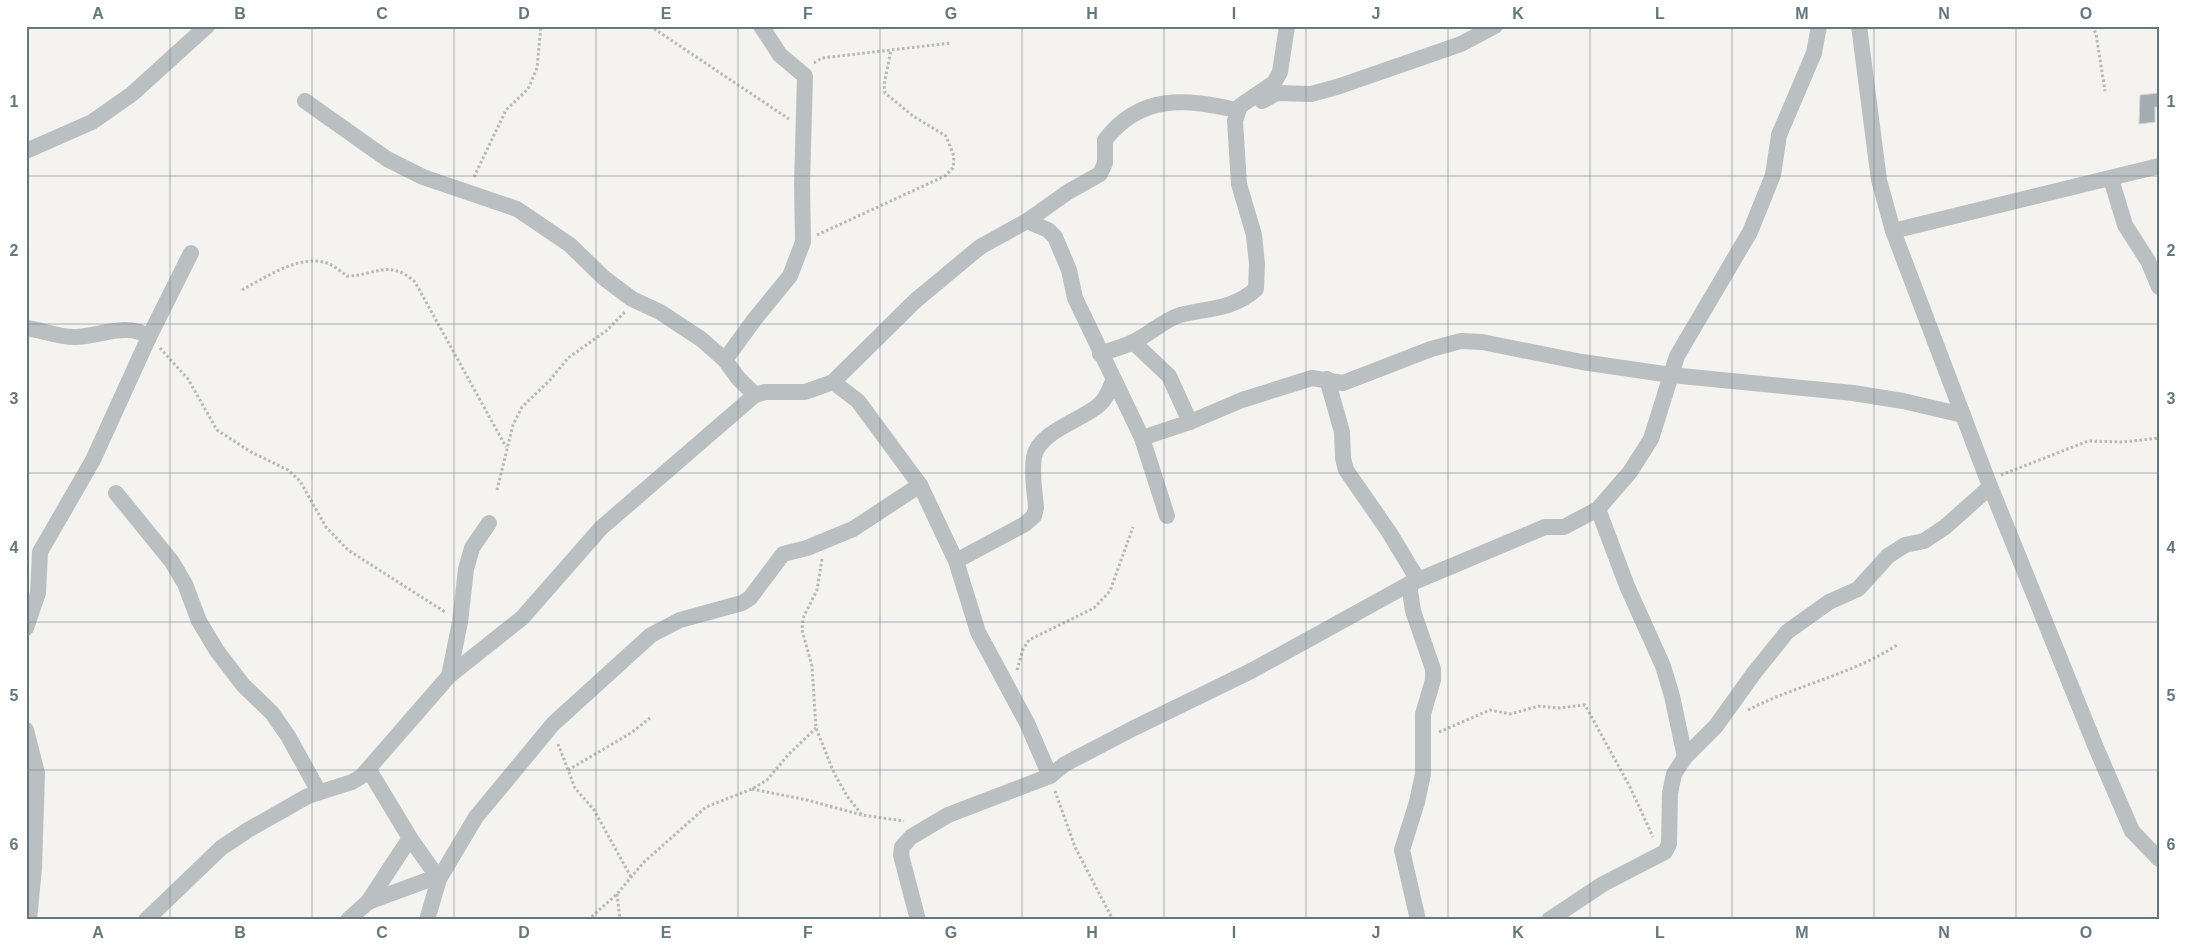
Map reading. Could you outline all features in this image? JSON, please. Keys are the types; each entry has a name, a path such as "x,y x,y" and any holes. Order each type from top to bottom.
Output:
{"street":[{"path":"26,150 92,122 132,94 207,26"},
{"path":"725,360 754,320 790,276 803,242 805,76 780,55 761,26"},
{"path":"1100,354 1133,342 1162,323 1181,315 1208,311 1229,304 1247,297 1256,289 1258,264 1254,235 1239,176 1235,134 1242,106 1274,83 1280,72 1287,26"},
{"path":"146,920 221,848 248,830 308,796 352,782 369,770 449,676 517,623 601,528 755,395 765,392 805,392 833,382 915,301 980,247 1027,221 1102,171 1105,163 1105,140 1116,128 1146,107 1160,102 1199,102 1242,106 1264,100 1277,93 1311,94 1461,44 1495,26"},
{"path":"918,920 901,855 902,847 910,837 948,814 1050,776 1074,760 1251,671 1414,582 1545,527 1564,527 1575,523 1598,509 1630,472 1651,439 1677,356 1750,232 1773,175 1779,135 1814,53 1819,26"},
{"path":"1859,26 1879,180 1892,231 1989,484 2097,750 2132,831 2159,859"},
{"path":"305,101 387,159 423,177 517,209 570,245 604,278 636,301 660,312 701,339 725,360 755,395"},
{"path":"1892,231 2159,166"},
{"path":"2111,179 2125,225 2148,261 2159,287"},
{"path":"1027,221 1048,230 1055,237 1070,270 1075,298 1100,354 1142,438 1167,516"},
{"path":"26,628 38,593 40,552 93,460 149,337 191,253"},
{"path":"26,328 74,337 124,330 140,330 149,337"},
{"path":"1142,438 1190,422 1242,400 1285,386 1312,378 1343,383 1431,349 1461,341 1482,342 1582,362 1671,375 1854,393 1903,401 1963,416"},
{"path":"1133,342 1169,376 1190,422"},
{"path":"1327,379 1342,432 1343,458 1346,470 1389,532 1414,582 1413,611 1433,669 1433,680 1422,714 1423,774 1417,802 1402,850 1418,920"},
{"path":"956,562 1025,524 1034,516 1036,508 1034,457 1038,446 1047,437 1099,405 1107,396 1113,381"},
{"path":"833,382 858,401 920,485 956,562 978,632 1038,744 1050,776"},
{"path":"1549,920 1603,884 1661,856 1668,844 1670,793 1674,774 1685,757 1716,726 1754,673 1787,632 1829,602 1858,588 1888,556 1905,545 1924,541 1945,527 1989,484"},
{"path":"428,920 437,878 476,817 553,724 651,635 680,620 742,603 750,598 783,554 824,541 853,529 920,485"},
{"path":"116,492 172,562 185,584 199,621 217,651 243,685 272,713 288,736 319,792"},
{"path":"1598,509 1628,586 1663,666 1672,696 1685,757"},
{"path":"449,676 460,622 466,569 472,548 489,523"},
{"path":"26,730 37,774 34,868 29,920"},
{"path":"369,770 410,838 437,878"},
{"path":"348,920 368,902 410,838"},
{"path":"368,902 437,878"}],"path":[{"path":"467,191 506,110 528,89 537,68 541,26"},
{"path":"650,26 804,128"},
{"path":"2092,26 2096,34 2105,91"},
{"path":"805,76 814,62 822,58 951,43"},
{"path":"803,242 944,176 953,168 954,156 946,136 913,116 885,93 884,85 891,50"},
{"path":"242,290 281,268 312,261 324,262 346,276 357,276 382,270 405,273 415,282 506,447"},
{"path":"497,490 506,447 522,407 550,380 568,358 606,331 636,301"},
{"path":"149,337 173,360 188,379 216,430 251,452 288,470 300,481 326,527 348,550 423,596 460,622"},
{"path":"1989,484 2088,441 2123,442 2159,438"},
{"path":"1011,692 1023,648 1029,640 1094,608 1110,591 1133,527"},
{"path":"824,541 817,590 803,618 802,630 812,666 816,728 834,773 847,796 862,815"},
{"path":"1741,714 1877,658 1897,645"},
{"path":"1422,739 1490,710 1510,714 1538,706 1558,708 1585,705 1630,787 1661,856"},
{"path":"568,770 631,733 650,718"},
{"path":"553,724 559,751 575,788 594,810 631,877"},
{"path":"588,920 706,807 752,789 775,772 788,755 816,728"},
{"path":"1050,776 1075,847 1113,920"},
{"path":"752,789 893,821 935,823"},
{"path":"617,894 620,920"}],"building":[{"path":"2159,93 2159,107 2155,107 2155,122 2139,124 2140,95"}]}
